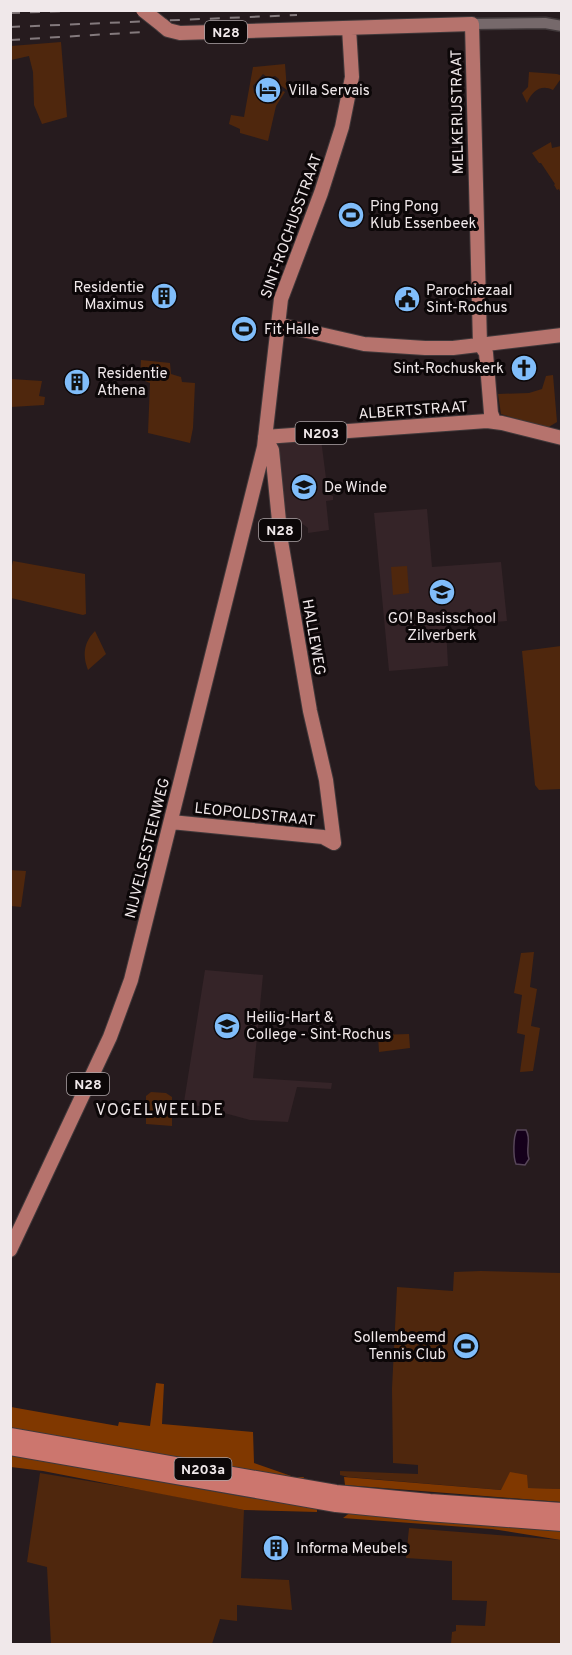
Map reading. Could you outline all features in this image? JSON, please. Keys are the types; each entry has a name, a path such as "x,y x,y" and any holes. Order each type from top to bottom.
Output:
{"highway":[{"name":"N203a","path":"10,1435 336,1492 561,1510"},
{"name":"N203a","path":"10,1448 336,1505 561,1524"}],"main road":[{"name":"N28","path":"143,10 165,27 180,33 472,24"},
{"name":"MELKERIJSTRAAT","path":"472,24 480,344 486,353 491,413 494,421"},
{"name":"SINT-ROCHUSSTRAAT","path":"265,437 281,299 321,193 342,127 352,76 349,28"},
{"path":"276,327 285,326 339,340 380,346 453,348 561,335"},
{"name":"ALBERTSTRAAT","path":"265,437 494,421 561,438"},
{"name":"NIJVELSESTEENWEG","path":"10,1250 118,1019 138,953 267,453 265,437"},
{"name":"HALLEWEG","path":"267,453 310,711 326,780 334,843"},
{"name":"LEOPOLDSTRAAT","path":"171,822 323,837 334,843"}],"street":[{"path":"472,24 545,23 561,27"}],"shaded area":[{"path":"61,42 67,117 42,124 34,105 33,72 29,56 11,60 11,46"},
{"path":"285,64 287,90 280,85 279,79 275,76 268,78 263,74 253,86 254,93 272,104 283,91 285,92 276,106 268,141 240,133 240,129 229,124 231,115 244,117 253,67"},
{"path":"529,72 557,74 560,75 560,80 553,90 541,88 537,90 527,103 522,93 528,87"},
{"path":"551,142 552,148 561,146 561,194 532,153"},
{"path":"141,360 170,363 171,374 181,377 182,382 195,383 190,443 148,433 150,383 140,379"},
{"path":"553,375 557,422 547,428 501,414 498,394 529,393 542,389 546,376"},
{"path":"11,379 42,381 39,396 45,397 44,405 11,407"},
{"name":"De Winde","path":"321,439 328,494 333,496 333,500 326,501 329,530 308,533 308,528 300,522 284,524 276,445 278,442"},
{"name":"GO! Basisschool Zilverberk","path":"427,509 432,567 501,562 507,621 446,626 448,666 389,671 374,513"},
{"path":"13,561 85,574 86,614 11,598"},
{"path":"407,566 409,593 393,595 391,567"},
{"path":"95,631 106,654 88,670 85,649"},
{"path":"561,646 561,789 539,790 535,785 522,651"},
{"path":"10,870 26,871 21,907 11,906"},
{"path":"534,952 530,987 537,989 531,1026 540,1028 533,1071 520,1072 525,1035 517,1033 522,995 514,993 521,953"},
{"name":"Heilig-Hart & College - Sint-Rochus","path":"205,970 263,975 253,1078 332,1083 331,1089 297,1087 288,1122 250,1120 184,1102"},
{"path":"409,1034 410,1048 379,1052 378,1035"},
{"path":"151,1092 166,1093 172,1097 172,1126 146,1124 146,1096"},
{"path":"517,1130 526,1130 528,1134 529,1159 525,1165 516,1164 515,1161 514,1142"},
{"path":"454,1272 561,1273 561,1489 502,1490 340,1475 340,1471 418,1474 418,1465 393,1463 392,1389 397,1287 453,1291"},
{"path":"156,1383 164,1384 162,1424 253,1432 254,1463 294,1477 304,1477 303,1479 11,1428 11,1407 118,1426 119,1422 150,1426"},
{"path":"10,1454 317,1508 317,1512 244,1510 43,1471 11,1467"},
{"path":"510,1472 527,1475 528,1488 561,1489 561,1502 345,1485 344,1477 501,1490"},
{"path":"40,1473 244,1510 241,1578 289,1580 292,1610 237,1605 237,1621 220,1619 212,1644 51,1644 47,1567 27,1562"},
{"path":"351,1512 426,1521 561,1531 561,1540 492,1529 343,1518"},
{"path":"409,1528 561,1540 561,1644 451,1644 452,1632 456,1631 456,1625 485,1626 487,1601 452,1600 452,1561 406,1558"}],"railway":[{"path":"10,13 91,10"},
{"path":"10,27 297,15"},
{"path":"10,40 143,32"}],"place":[{"name":"Villa Servais","path":"268,90"},
{"name":"Ping Pong Klub Essenbeek","path":"351,215"},
{"name":"Residentie Maximus","path":"164,296"},
{"name":"Parochiezaal Sint-Rochus","path":"407,299"},
{"name":"Fit Halle","path":"244,329"},
{"name":"Sint-Rochuskerk","path":"524,368"},
{"name":"Residentie Athena","path":"77,382"},
{"name":"De Winde","path":"304,487"},
{"name":"GO! Basisschool Zilverberk","path":"442,592"},
{"name":"Heilig-Hart & College - Sint-Rochus","path":"227,1026"},
{"name":"Sollembeemd Tennis Club","path":"466,1346"},
{"name":"Informa Meubels","path":"276,1548"}],"district":[{"name":"VOGELWEELDE","path":"160,1109"}]}
